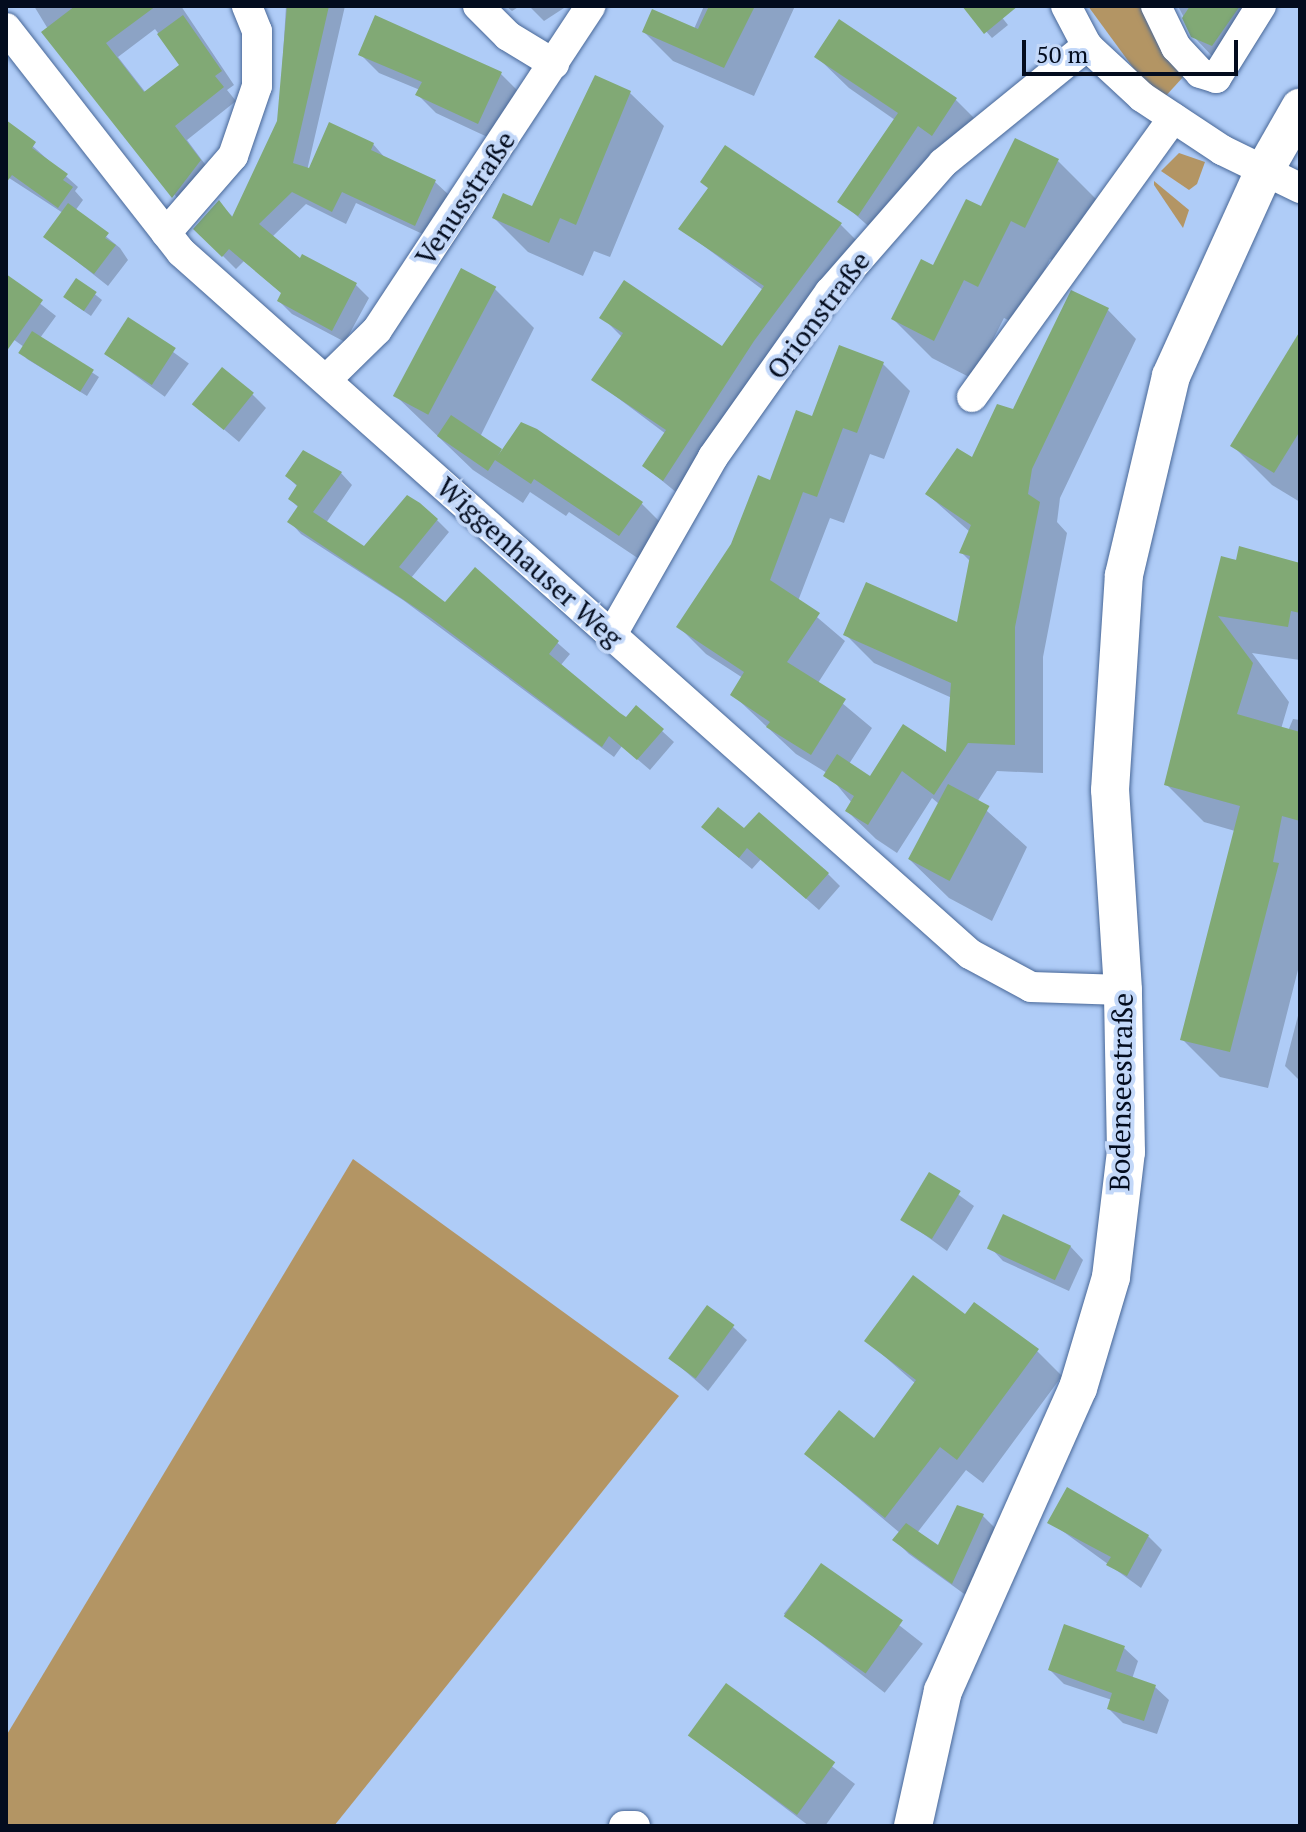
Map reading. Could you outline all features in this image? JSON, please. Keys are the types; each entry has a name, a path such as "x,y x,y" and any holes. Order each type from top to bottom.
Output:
{"main road":[{"name":"Bodenseestraße","path":"913,1826 943,1691 1078,1388 1111,1277 1126,1152 1123,990 1110,790 1124,575 1171,376 1264,171 1300,108"}],"street":[{"path":"166,233 233,156 257,86 257,31 247,6"},
{"path":"478,6 508,36 554,64"},
{"name":"Venusstraße","path":"326,380 377,330 591,6"},
{"path":"1066,6 1087,46 1173,118 1264,171 1300,188"},
{"path":"1156,6 1176,47 1200,73 1216,78 1261,6"},
{"name":"Wiggenhauser Weg","path":"6,28 181,252 970,954 1031,987 1123,990"},
{"name":"Orionstraße","path":"611,636 713,457 830,292 943,163 1087,46"},
{"path":"972,397 1173,118"},
{"path":"624,1826 635,1826"}],"shaded area":[{"path":"1088,6 1150,6 1184,76 1163,99 1145,84"},
{"path":"1179,153 1205,162 1197,184 1189,190 1161,171"},
{"path":"1154,181 1189,210 1183,228 1154,185"},
{"path":"353,1159 679,1396 334,1826 6,1826 6,1736"}],"building":[{"path":"75,6 156,6 106,43 144,92 179,65 157,34 183,15 222,71 215,76 224,87 175,126 201,160 172,198 41,32"},
{"path":"287,6 329,6 293,163 309,168 329,122 374,143 371,150 436,180 415,226 342,192 332,212 292,192 259,224 300,258 302,254 357,283 332,331 277,301 281,293 229,249 222,257 193,229 219,200 232,217 277,121"},
{"path":"709,6 755,6 724,68 642,32 652,9 698,29"},
{"path":"962,6 1018,6 984,34"},
{"path":"1190,6 1240,6 1212,46 1191,37 1182,18"},
{"path":"375,15 502,72 478,124 415,95 422,82 358,55"},
{"path":"839,19 957,98 932,136 918,126 858,216 837,202 898,113 814,57"},
{"path":"595,75 631,91 576,225 560,218 549,243 492,218 503,193 532,206"},
{"path":"6,120 36,142 32,148 68,174 63,180 73,187 58,208 12,175 6,183"},
{"path":"1015,138 1059,159 1025,228 1011,221 978,287 964,280 934,341 891,319 921,259 933,265 966,199 981,206"},
{"path":"725,145 842,223 754,341 663,481 642,466 666,430 591,380 623,333 599,318 624,280 722,346 764,286 678,229 708,188 700,182"},
{"path":"68,203 109,233 105,238 116,245 94,274 43,237"},
{"path":"461,268 496,287 428,415 393,396"},
{"path":"6,274 43,300 6,352"},
{"path":"76,278 97,292 84,311 63,297"},
{"path":"1071,290 1109,308 1032,469 1028,494 1040,502 1015,627 1015,745 968,743 934,795 902,771 868,825 845,811 854,796 823,776 837,754 870,776 903,724 946,752 951,683 843,635 866,582 957,622 970,556 959,553 971,525 925,494 957,448 972,457 997,404 1013,409"},
{"path":"128,317 176,348 152,385 104,354"},
{"path":"32,331 94,370 80,392 18,353"},
{"path":"1300,331 1300,431 1274,473 1230,446"},
{"path":"839,345 884,362 857,433 843,428 817,497 803,492 770,580 820,613 787,662 846,699 811,755 766,727 770,722 730,695 744,672 676,627 731,544 758,475 770,480 796,410 812,416"},
{"path":"222,367 254,393 224,430 192,404"},
{"path":"451,415 502,449 497,457 521,422 537,429 643,502 619,536 534,479 531,484 495,460 488,471 437,436"},
{"path":"303,450 342,472 313,512 364,546 407,495 420,503 438,519 399,567 445,602 475,567 559,641 549,654 626,717 636,705 664,729 637,760 609,736 602,747 431,618 287,522 298,506 288,499 297,485 285,476"},
{"path":"1239,546 1300,563 1300,613 1291,611 1288,627 1218,616 1253,663 1237,714 1300,732 1300,821 1282,816 1273,862 1279,863 1230,1052 1180,1040 1240,806 1164,785 1221,556 1236,560"},
{"path":"948,784 989,806 950,881 908,859"},
{"path":"718,807 744,828 759,812 829,873 806,899 747,848 739,858 701,827"},
{"path":"929,1172 961,1191 932,1239 900,1220"},
{"path":"1003,1214 1071,1246 1055,1280 987,1248"},
{"path":"913,1275 965,1314 974,1302 1039,1349 957,1460 940,1447 885,1518 804,1454 839,1410 874,1438 916,1380 864,1341"},
{"path":"707,1305 735,1325 696,1378 668,1358"},
{"path":"1067,1487 1149,1535 1127,1576 1106,1565 1111,1557 1047,1523"},
{"path":"957,1505 984,1514 952,1584 892,1540 906,1523 938,1545"},
{"path":"821,1563 903,1620 866,1674 784,1616"},
{"path":"1064,1624 1125,1646 1116,1671 1156,1685 1144,1721 1107,1709 1112,1693 1048,1670"},
{"path":"726,1683 835,1762 797,1815 688,1736"}]}
